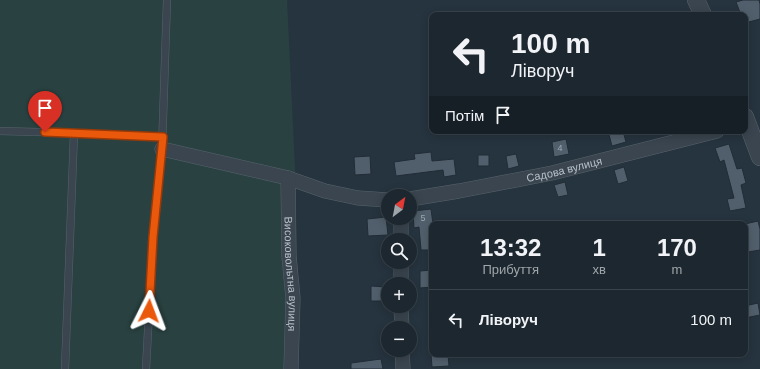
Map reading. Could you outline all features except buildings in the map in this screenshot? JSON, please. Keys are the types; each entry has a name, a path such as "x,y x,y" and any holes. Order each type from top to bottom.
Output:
{"street":[{"path":"696,0 702,12"},
{"path":"748,127 760,157"},
{"name":"Садова вулиця","path":"417,198 467,190 552,173 705,134"},
{"path":"163,143 288,178 325,191 358,198 381,200"},
{"name":"Високовольтна вулиця","path":"288,178 289,256 293,298 291,369"},
{"path":"402,357 403,369"}],"lane":[{"path":"146,369 153,237 163,143 167,0"},
{"path":"0,131 74,133 163,143"},
{"path":"65,369 74,133"}],"green space":[{"path":"0,0 287,0 296,190 297,369 0,369"}],"route":[{"path":"45,132 163,137 153,237 149,311"}]}
